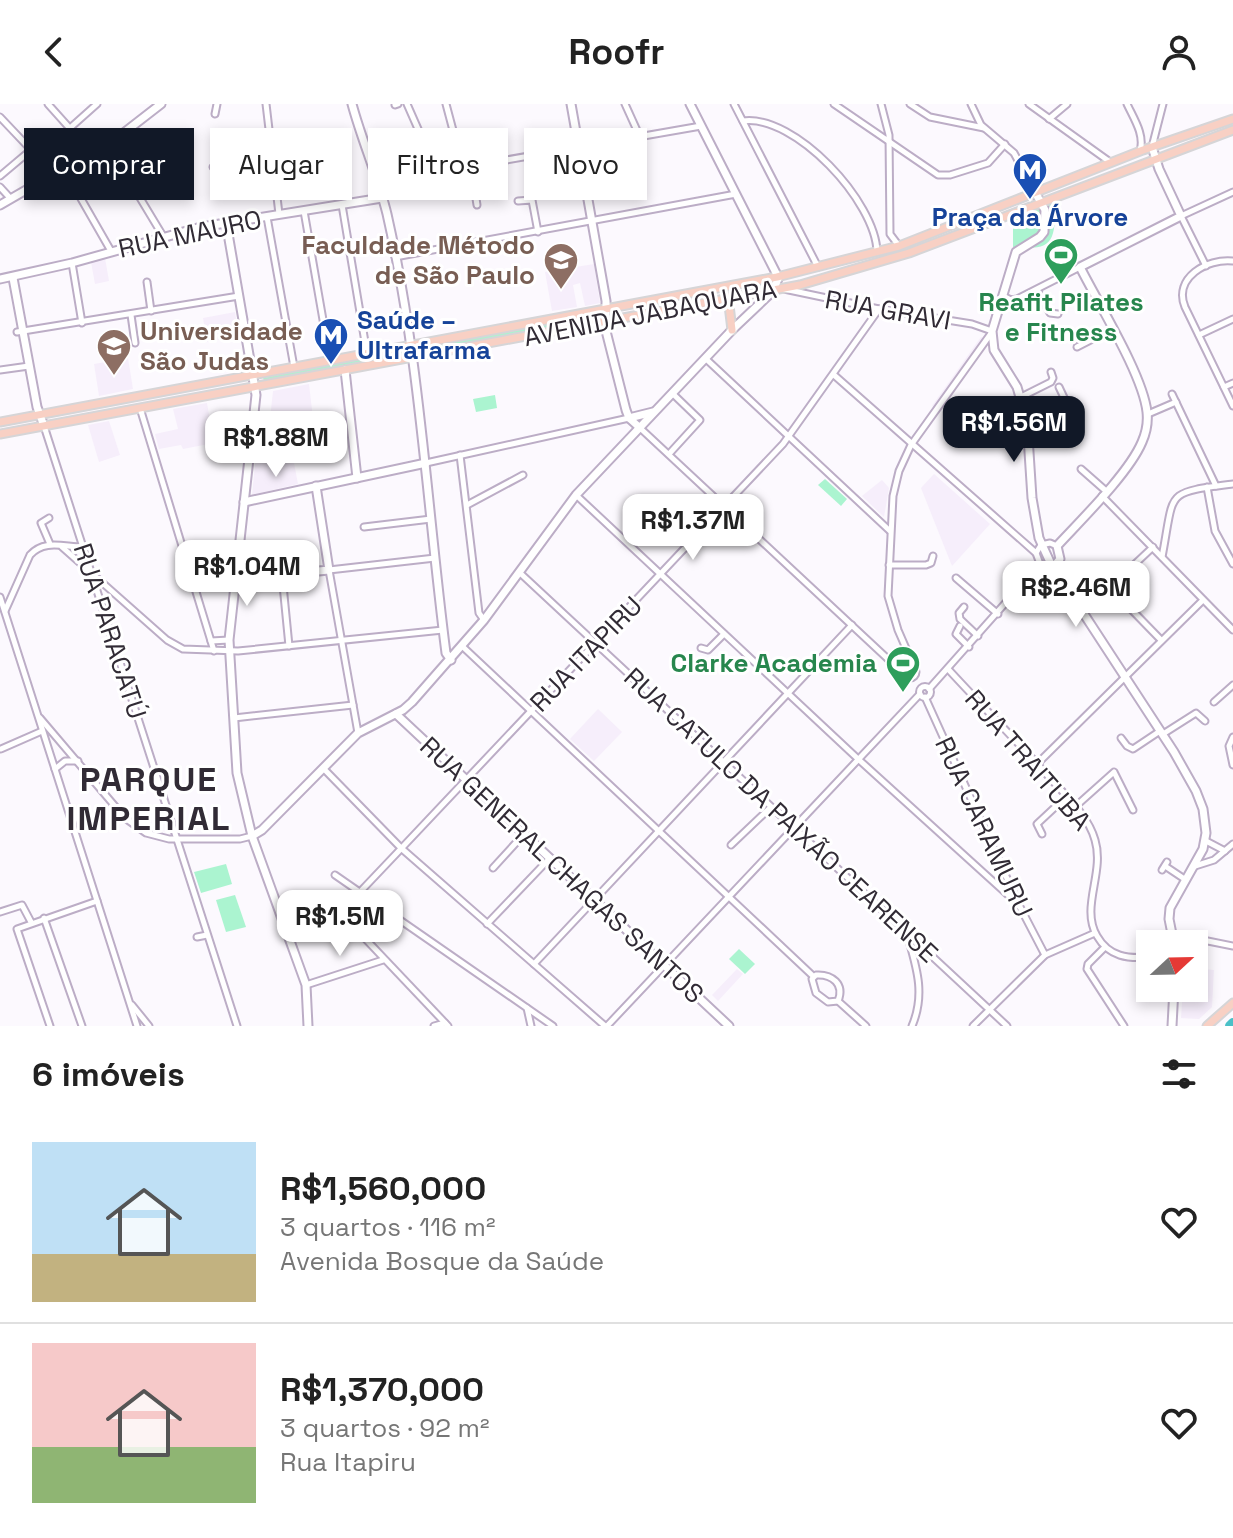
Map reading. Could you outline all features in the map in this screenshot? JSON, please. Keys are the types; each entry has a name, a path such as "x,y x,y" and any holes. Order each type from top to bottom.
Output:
{"main road":[{"name":"AVENIDA JABAQUARA","path":"0,422 818,267 899,246 1140,151 1233,119"},
{"name":"AVENIDA JABAQUARA","path":"0,434 783,289 909,253 1233,130"},
{"path":"725,287 732,330"},
{"path":"1207,1026 1233,1003"}],"street":[{"path":"48,104 70,128 97,104"},
{"path":"132,128 161,104"},
{"path":"215,114 217,104"},
{"path":"266,104 269,128"},
{"path":"352,104 368,154"},
{"path":"407,104 418,128"},
{"path":"446,104 452,128"},
{"path":"571,104 575,128"},
{"path":"625,104 636,128"},
{"path":"37,715 132,824 153,836 240,839 262,830 358,733 396,714 412,702 484,620 576,495 634,425 653,412 773,291 777,277 690,104"},
{"path":"734,104 818,267"},
{"path":"834,104 941,176 988,163 1005,144"},
{"path":"881,104 889,142 890,234 899,246"},
{"path":"910,104 930,117 985,128"},
{"path":"971,104 977,120 1005,144 1022,164 1046,216 1044,232 1040,237 1016,252 992,331 996,354 1021,397 1027,421 1032,498 1041,545 1161,732 1196,791 1206,823 1206,841 1170,908 1172,930"},
{"path":"1029,104 1111,163"},
{"path":"1049,119 1067,104"},
{"path":"1127,104 1138,129 1142,144 1140,151"},
{"path":"1163,104 1153,134 1154,158 1206,266"},
{"path":"0,117 24,143"},
{"path":"743,121 757,119 774,124 810,149 841,179 855,196 877,236 877,252"},
{"path":"647,136 701,126"},
{"path":"1138,129 1153,134"},
{"path":"0,176 24,156"},
{"path":"0,187 11,199"},
{"path":"0,205 24,191"},
{"path":"1003,296 1014,300 1037,290 1233,192"},
{"path":"395,257 736,194"},
{"path":"82,200 111,251"},
{"path":"141,200 163,236"},
{"path":"278,200 280,215"},
{"name":"RUA MAURO","path":"0,279 226,222 371,200"},
{"path":"382,200 413,357 443,630 446,653 451,660"},
{"path":"476,200 477,205"},
{"path":"518,201 532,200 538,232"},
{"path":"589,200 606,309 605,322 634,425 727,506 923,691"},
{"path":"342,205 367,354"},
{"path":"304,211 331,360"},
{"path":"267,217 294,367"},
{"path":"226,222 255,386 229,640 238,786 252,836 306,985 308,1026"},
{"path":"877,236 890,234"},
{"path":"1233,261 1224,260 1206,266 1185,280 1181,290 1182,301 1233,406"},
{"path":"72,263 82,323"},
{"path":"1057,546 1138,450 1145,436 1148,414 1142,390 1080,267"},
{"name":"RUA PARACATÚ","path":"13,278 20,332 39,415 237,1026"},
{"path":"147,282 151,311"},
{"name":"RUA GRAVI","path":"783,289 972,324 992,331"},
{"path":"1037,290 1050,313 1058,314"},
{"path":"20,332 239,296"},
{"name":"RUA ITAPIRU","path":"343,912 790,436 879,309"},
{"path":"131,315 135,343"},
{"path":"1199,335 1233,319"},
{"path":"1077,347 1112,329"},
{"name":"RUA CARAMURU","path":"992,331 911,445 899,471 890,531 889,604 923,691 1019,905 1045,955"},
{"path":"705,358 890,531"},
{"path":"0,370 29,366"},
{"path":"345,370 357,478"},
{"path":"1021,397 1051,382 1051,372"},
{"path":"834,375 1036,553 1040,564"},
{"path":"1224,387 1233,383"},
{"path":"1059,387 1075,421"},
{"path":"669,454 700,420 672,393"},
{"path":"1172,394 1216,486"},
{"path":"1027,421 1066,402"},
{"path":"1148,414 1176,402"},
{"path":"140,408 214,651"},
{"path":"244,502 460,455 634,425 653,412"},
{"path":"460,455 479,613 484,620"},
{"path":"1081,469 1233,630"},
{"path":"467,505 523,475"},
{"path":"1162,557 1176,496 1185,491 1233,484"},
{"path":"316,486 358,733"},
{"path":"1207,487 1215,531 1233,564"},
{"path":"576,495 1019,905"},
{"path":"49,518 41,523 50,544"},
{"path":"364,527 432,519"},
{"path":"1036,553 1041,545 1050,543 1057,546"},
{"path":"5,612 30,555 50,544 83,547"},
{"path":"1053,567 1060,559 1057,546"},
{"path":"62,547 175,646 183,649 230,651 443,630"},
{"path":"1120,578 1153,547"},
{"path":"889,565 926,565 931,563 933,556"},
{"path":"234,579 436,558"},
{"path":"1040,564 1053,567"},
{"path":"323,768 401,848 606,1026 857,758 969,647 1040,564"},
{"name":"RUA CATULO DA PAIXÃO CEARENSE","path":"519,572 1007,1026"},
{"path":"282,575 289,646"},
{"path":"956,578 998,614"},
{"path":"0,597 137,1026"},
{"path":"1037,764 1203,600"},
{"path":"1126,604 1161,641"},
{"path":"964,607 959,618 978,636"},
{"path":"534,964 852,625"},
{"path":"960,626 956,634 969,647"},
{"path":"701,648 709,649 724,633"},
{"path":"211,641 229,640"},
{"path":"462,646 813,976 814,987 821,999 838,1001 866,1026"},
{"path":"907,666 916,670 912,678 906,676 907,666"},
{"name":"RUA TRAITUBA","path":"948,669 1067,796 1090,827 1097,848 1098,872 1090,915 1095,933"},
{"path":"1214,702 1233,685"},
{"path":"234,718 353,705"},
{"path":"1121,738 1133,749 1196,713 1205,721"},
{"name":"RUA GENERAL CHAGAS SANTOS","path":"396,714 729,1026"},
{"path":"1,749 42,731"},
{"path":"1233,737 1229,746 1233,765"},
{"path":"55,770 65,761 78,761"},
{"path":"1075,806 1115,772 1133,810"},
{"path":"1042,834 1037,824 1067,796"},
{"path":"731,845 771,807"},
{"path":"493,868 524,834"},
{"path":"1206,841 1225,851"},
{"path":"1195,866 1207,863 1233,844"},
{"path":"487,924 550,858"},
{"path":"1165,866 1186,880"},
{"path":"335,875 553,1026"},
{"path":"50,1026 18,928 97,901"},
{"path":"0,912 22,905 31,922"},
{"path":"285,927 343,912 383,960 446,1024"},
{"path":"44,918 82,1026"},
{"path":"907,933 920,987 918,1010 912,1026"},
{"path":"973,1026 1045,955 1095,933 1105,947 1125,957 1136,957"},
{"path":"197,937 207,935"},
{"path":"1208,941 1233,946"},
{"path":"1105,947 1087,969 1124,1026"},
{"path":"306,985 383,960"},
{"path":"813,976 823,975 837,981 840,989 838,1001"},
{"path":"129,1002 149,1026"},
{"path":"1172,1026 1173,1002"},
{"path":"527,1007 531,1026"},
{"path":"434,1026 446,1024"}],"shaded area":[{"path":"105,258 109,281 95,284 91,262"},
{"name":"Faculdade Método de São Paulo","path":"594,264 600,303 585,306 580,283 573,285 577,307 552,311 545,272"},
{"path":"235,312 239,336 207,342 203,318"},
{"path":"981,337 989,342 939,411 932,406"},
{"name":"Universidade São Judas","path":"128,358 133,389 99,396 94,364"},
{"path":"309,384 316,444 291,447 298,484 252,495 256,455 266,456 273,391"},
{"path":"207,403 214,443 183,449 181,445 159,449 155,434 178,429 173,409"},
{"path":"109,421 120,455 99,462 88,425"},
{"path":"934,474 990,524 952,566 921,488"},
{"path":"882,480 889,488 884,517 862,496"},
{"path":"598,709 622,732 594,761 570,739"},
{"path":"737,969 743,974 718,1001 712,995"},
{"path":"1208,969 1214,970 1212,1007 1199,1019 1181,1018 1182,1002 1208,1002"}],"green space":[{"name":"Praça da Árvore","path":"1056,200 1055,224 1050,240 1038,247 1013,247 1013,217"},
{"path":"597,315 597,319 424,351 423,348"},
{"path":"402,351 403,354 263,378"},
{"path":"495,395 497,408 476,412 473,399"},
{"path":"825,479 847,499 841,506 818,485"},
{"path":"226,864 232,884 201,893 194,872"},
{"path":"235,895 246,927 226,932 216,900"},
{"path":"739,949 755,964 745,974 729,959"}],"waterway":[{"path":"1230,1026 1233,1023"}],"place":[{"name":"Praça da Árvore","path":"1030,201"},
{"name":"Reafit Pilates e Fitness","path":"1061,286"},
{"name":"Faculdade Método de São Paulo","path":"561,291"},
{"name":"Saúde – Ultrafarma","path":"331,366"},
{"name":"Universidade São Judas","path":"114,377"},
{"name":"Clarke Academia","path":"903,694"}],"district":[{"name":"PARQUE IMPERIAL","path":"149,798"}]}
